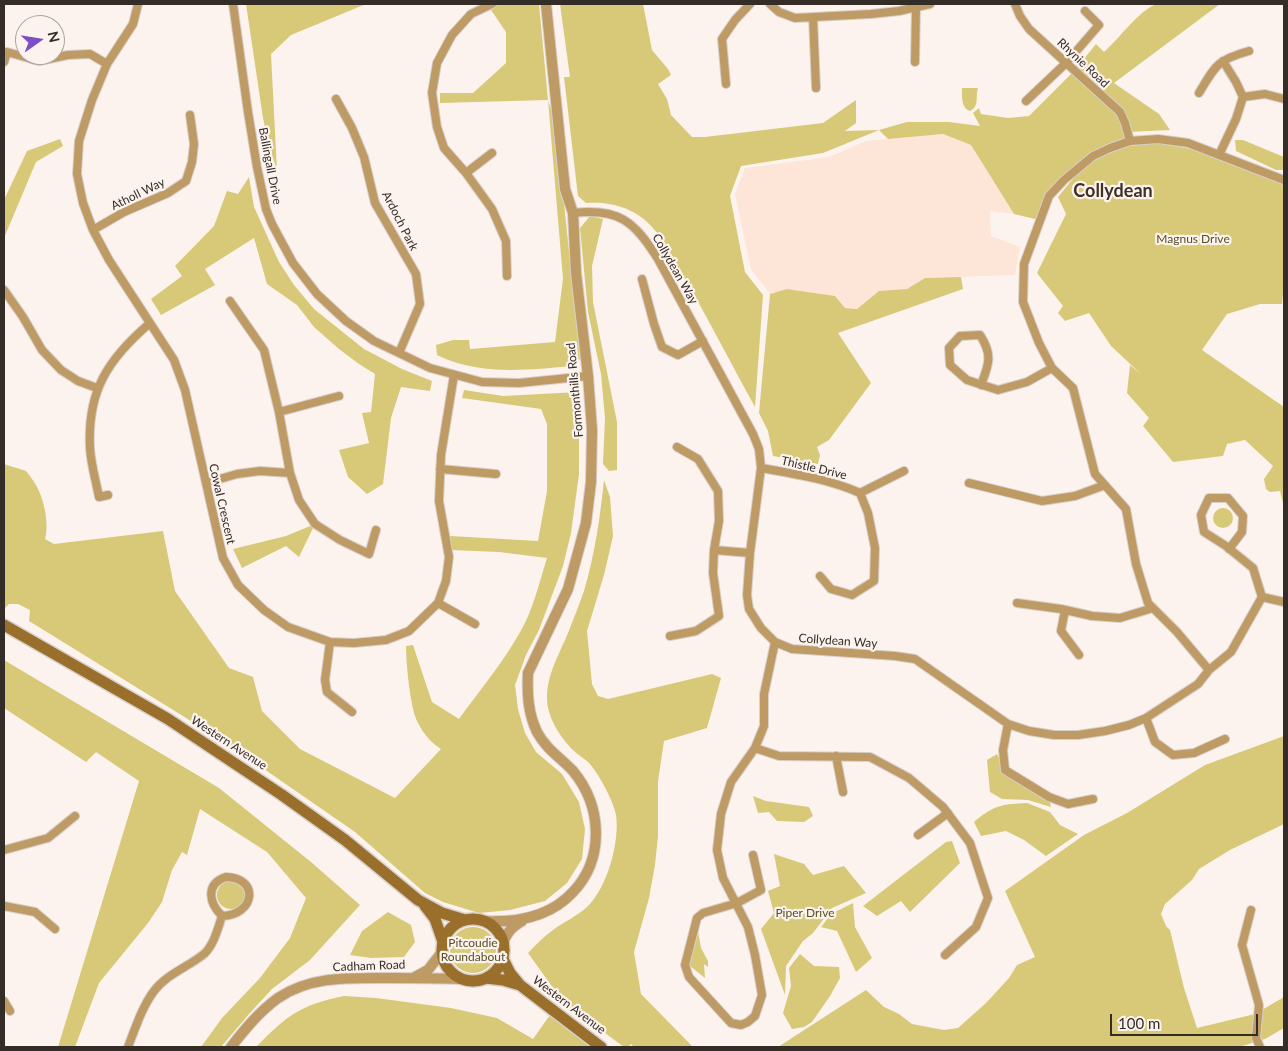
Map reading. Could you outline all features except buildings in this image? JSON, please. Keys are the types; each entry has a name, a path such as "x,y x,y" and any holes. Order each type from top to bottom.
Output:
{"main road":[{"name":"Western Avenue","path":"4,625 152,709 224,756 345,840 425,905"},
{"path":"425,905 447,915 465,920 483,921 492,926 500,934 504,943 503,960 499,967 486,978 469,981 461,979 448,968 435,919 425,905"},
{"path":"443,947 452,928 465,920"},
{"name":"Western Avenue","path":"503,960 520,985 601,1047"},
{"name":"Western Avenue","path":"486,978 520,985"}],"street":[{"name":"Cowal Crescent","path":"138,4 133,24 108,64 92,100 79,141 77,174 83,203 93,230 109,260 174,360 185,390 223,558 238,585 264,610 288,627 330,642 354,643 386,640 409,631 438,603 446,581 449,557 439,500 440,469 454,375"},
{"name":"Ballingall Drive","path":"233,4 257,167 266,210 293,263 317,294 346,321 374,341 430,368 482,382 519,383 588,376"},
{"path":"492,4 471,14 452,35 437,62 432,93 436,127 444,148 466,173 492,209 506,241 508,276"},
{"name":"Formonthills Road","path":"483,921 504,922 525,918 544,913 565,901 584,879 590,866 596,839 594,810 589,796 572,771 545,745 538,734 531,719 527,688 528,673 568,589 586,524 591,482 592,430 588,376 576,273 572,213 565,189 546,4"},
{"path":"726,84 722,40 735,20 750,4"},
{"path":"770,4 779,12 795,18 871,14 930,4"},
{"name":"Rhynie Road","path":"1015,4 1020,16 1029,29 1120,112 1130,141"},
{"path":"911,6 915,62"},
{"path":"1026,101 1066,63 1099,25 1085,11"},
{"path":"814,17 816,88"},
{"path":"4,62 5,51 39,61 68,55 90,54 108,64"},
{"path":"1199,93 1216,66 1230,56 1250,51"},
{"path":"1219,155 1236,119 1243,97 1223,61"},
{"path":"1243,97 1265,94 1284,99"},
{"name":"Ardoch Park","path":"336,99 352,128 364,157 375,202 416,274 420,304 399,353"},
{"name":"Atholl Way","path":"93,230 124,212 168,193 186,181 192,162 194,144 190,115"},
{"path":"1209,670 1177,632 1148,603 1136,564 1126,509 1095,474 1073,388 1052,368 1039,343 1023,302 1024,264 1029,246 1049,196 1064,180 1093,156 1130,141 1158,139 1188,143 1284,180"},
{"path":"466,173 492,154"},
{"name":"Collydean Way","path":"572,213 593,211 613,214 644,236 753,434 759,449 761,468 750,553 747,595 749,609 760,628 775,642 792,649 915,659 1008,724 1029,731 1054,735 1078,735 1105,731 1129,725 1146,718 1198,684 1209,670 1231,652 1262,597"},
{"path":"642,279 662,346 678,355 703,341"},
{"path":"4,290 42,350 61,370 78,381 97,388"},
{"path":"230,301 264,350 290,473 299,500 316,524 340,540 369,554 376,530"},
{"path":"99,497 90,449 91,421 97,388 111,364 127,343 150,324"},
{"path":"981,385 989,362 987,347 980,335 960,336 948,348 950,365 967,380 981,385 998,390 1027,382 1052,368"},
{"path":"278,412 339,396"},
{"path":"670,636 696,631 719,616 713,573 714,550 719,521 718,491 698,459 677,447"},
{"name":"Thistle Drive","path":"761,468 810,476 860,493"},
{"path":"440,469 496,474"},
{"path":"206,483 260,470 290,473"},
{"path":"820,576 831,589 852,595 874,581 875,548 868,513 860,493 904,471"},
{"path":"969,483 1042,501 1075,496 1105,485"},
{"path":"90,499 108,495"},
{"path":"1229,548 1242,532 1243,516 1228,498 1209,498 1200,515 1204,532 1229,548 1253,568 1262,597 1284,602"},
{"path":"714,550 750,553"},
{"path":"438,603 475,624"},
{"path":"1017,603 1092,616 1120,618 1153,608"},
{"path":"1065,610 1061,631 1079,655"},
{"path":"330,642 325,680 327,692 352,712"},
{"path":"753,855 761,890 736,904 704,913 697,918 685,965 689,977 731,1023 741,1025 755,1016 762,995 748,927 736,904 723,878 717,850 720,823 731,782 755,748 764,726 764,694 775,642"},
{"path":"1146,718 1155,742 1173,755 1194,753 1225,740"},
{"path":"1008,724 1003,750 1005,770 1049,797 1068,804 1093,799"},
{"path":"755,748 779,756 870,757 909,778 948,812 970,843 988,898 976,927 945,955"},
{"path":"836,756 844,792"},
{"path":"918,835 948,812"},
{"path":"4,850 48,838 75,816"},
{"path":"226,877 236,877 244,882 250,897 240,912 232,916 222,916 212,902 213,886 218,880 226,877"},
{"path":"4,906 35,912 55,929"},
{"path":"1251,910 1242,945 1259,1005 1256,1038 1260,1047"},
{"path":"128,1047 154,991 173,974 205,953 216,936 222,916"},
{"name":"Formonthills Road","path":"504,943 506,934 511,928 525,918"},
{"name":"Cadham Road","path":"414,977 428,970 443,947"},
{"name":"Cadham Road","path":"231,1047 256,1016 280,997 318,981 350,978 414,977 461,979"},
{"path":"4,1001 10,1011"}],"shaded area":[{"path":"943,134 971,145 1014,214 990,211 991,236 1020,247 1015,275 925,278 907,289 880,291 857,309 845,308 835,296 787,289 770,294 751,269 735,194 745,168 829,157 866,141"}],"green space":[{"path":"246,4 366,4 291,35 271,54 277,171 263,118"},
{"path":"487,4 539,4 548,100 440,103 440,93 473,93 506,63 506,32"},
{"path":"560,4 643,4 652,50 671,75 658,84 667,99 671,115 692,137 823,123 856,100 856,123 845,131 879,130 823,153 741,166 730,196 745,272 763,295 755,407 668,249 646,220 622,207 604,203 586,203 578,196 564,77 570,77"},
{"path":"1158,4 1220,4 1114,83 1159,114 1170,130 1128,132 1130,141 1093,156 1049,196 1039,220 1014,214 971,145 943,134 888,139 879,130 907,122 949,122 980,126 973,113 979,108 981,114 1008,118 1029,116 1074,71 1096,44 1104,52 1147,9"},
{"path":"962,88 978,88 975,107 970,111 964,105"},
{"path":"548,100 556,125 580,359 573,366 521,370 486,369 453,362 437,355 436,345 453,340 469,340 470,349 555,342 563,279"},
{"path":"60,139 63,146 36,162 4,238 4,200 27,151"},
{"path":"1235,140 1243,140 1284,157 1284,170 1276,170 1236,151"},
{"name":"Magnus Drive","path":"1157,143 1191,149 1284,184 1284,283 1282,304 1260,304 1227,314 1202,350 1284,407 1284,507 1280,491 1270,492 1266,489 1264,479 1273,466 1245,440 1227,444 1223,456 1173,462 1143,426 1149,418 1127,393 1130,365 1142,375 1111,346 1089,313 1065,321 1058,313 1063,306 1037,273 1066,214 1058,197 1076,175 1092,161 1127,146"},
{"path":"249,177 254,207 279,262 294,285 314,309 364,349 402,369 432,381 430,391 401,387 391,418 383,484 367,494 348,477 339,450 369,443 362,413 371,412 375,374 339,349 314,327 297,305 267,284 254,238 205,269 215,285 161,315 151,299 182,276 175,266 214,226 227,191 238,194"},
{"path":"590,216 603,219 592,266 593,302 617,422 617,470 609,471 603,464 605,418 601,374 588,312 580,228"},
{"path":"961,277 963,289 838,333 871,383 829,440 817,447 820,455 818,464 773,456 768,431 759,413 770,294 787,289 835,296 845,308 857,309 879,291 907,289 925,278"},
{"path":"464,390 503,396 579,392 579,474 571,533 563,566 539,630 526,655 515,685 518,709 525,733 536,752 562,774 579,802 585,829 582,859 567,883 545,901 510,910 479,913 443,902 425,893 355,832 225,742 29,621 30,610 18,604 9,604 4,609 4,464 26,471 35,483 45,508 47,528 45,539 54,544 163,531 175,591 229,668 253,677 262,711 300,749 395,798 441,749 425,734 415,717 409,686 406,646 413,645 432,702 459,719 505,656 524,625 547,558 499,552 451,550 450,536 538,541 547,491 547,424 541,409 462,398"},
{"path":"604,480 610,497 613,536 604,575 587,631 592,684 598,696 608,699 712,674 721,678 707,728 664,741 658,781 658,836 655,865 649,898 634,952 641,994 693,1047 634,1047 631,1044 628,1047 624,1047 564,1003 528,953 546,935 587,907 594,899 606,877 614,851 617,826 615,809 609,795 592,767 573,750 559,733 549,712 547,698 551,673 588,577 597,536"},
{"path":"1223,508 1230,511 1233,518 1230,525 1223,528 1216,525 1213,518 1216,511"},
{"path":"315,524 299,557 286,546 242,568 233,549 286,536"},
{"path":"4,660 219,788 311,862 360,905 310,960 272,989 221,1047 201,1047 222,1018 260,978 290,938 306,898 267,852 200,809 187,855 182,852 172,870 162,902 148,923 99,983 75,1047 58,1047 139,781 96,752 86,762 4,708"},
{"path":"1284,736 1284,824 1230,850 1199,869 1192,880 1165,904 1161,914 1166,926 1170,930 1184,988 1197,1028 1255,1014 1284,997 1284,1028 1265,1039 1239,1047 778,1047 866,990 884,1007 899,1014 912,1024 944,1030 958,1028 986,1003 1009,978 1017,965 1035,957 1005,891 1084,835 1127,813 1205,765"},
{"path":"997,754 1005,770 1049,797 1051,807 1028,800 1002,799 990,792 987,760"},
{"path":"753,796 766,801 809,807 813,816 804,822 777,821 769,812 758,813"},
{"path":"1027,803 1050,812 1060,825 1078,834 1046,856 1024,840 1006,831 981,836 974,822 981,816 999,806"},
{"path":"952,841 960,863 910,912 901,901 877,916 863,906 946,842"},
{"name":"Piper Drive","path":"774,854 804,864 813,875 844,866 866,893 832,908 813,933 803,941 786,966 785,995 761,929 774,913 768,891 780,886"},
{"path":"231,881 241,885 245,895 241,905 231,909 221,905 217,895 221,885"},
{"path":"853,903 855,927 872,958 856,972 837,931 821,927 831,914"},
{"path":"388,912 411,925 415,942 404,957 371,958 350,955 362,931"},
{"name":"Pitcoudie Roundabout","path":"469,927 477,927 486,931 492,937 496,950 492,963 486,969 477,973 469,973 460,969 454,963 450,954 450,946 454,937 460,931"},
{"path":"698,931 701,948 708,961 708,967 704,964 705,978 690,966 689,960"},
{"path":"800,954 814,966 839,967 840,978 812,1022 804,1027 792,1029 783,1013 791,986 789,968"},
{"path":"344,996 376,998 451,1008 497,1018 533,1039 550,1015 591,1047 256,1047 276,1027 295,1013 316,1003"}],"district":[{"name":"Collydean","path":"1113,191"}]}
